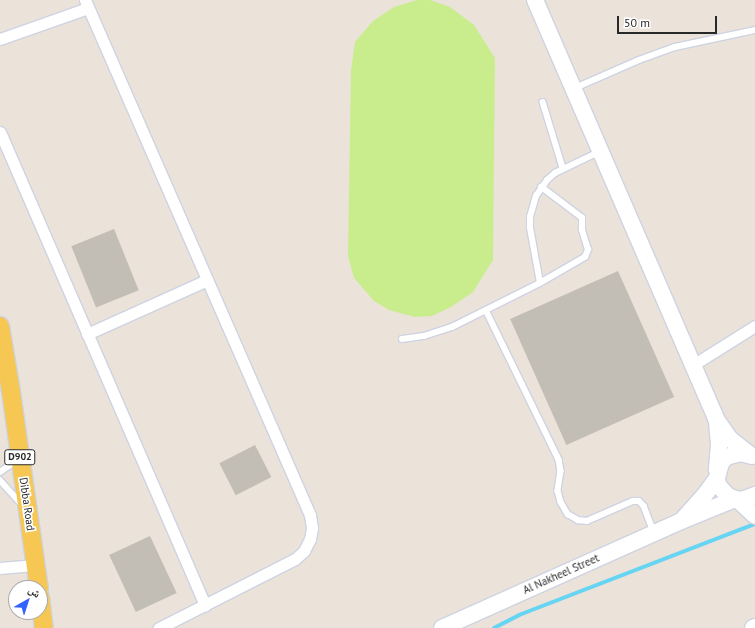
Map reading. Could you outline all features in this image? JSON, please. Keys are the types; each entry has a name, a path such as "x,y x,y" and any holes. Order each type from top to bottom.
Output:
{"main road":[{"name":"Dibba Road","path":"0,326 8,389 20,452 27,512 38,580"}],"street":[{"path":"535,0 716,419 730,438 753,456"},
{"path":"0,39 86,4 310,515 312,528 310,539 304,551 295,560 159,628"},
{"path":"0,132 205,605"},
{"path":"88,334 207,280"},
{"path":"692,365 755,326"},
{"path":"716,419 719,445 717,474 722,491 737,500 755,516"},
{"name":"Al Nakheel Street","path":"681,521 704,496 717,474 723,460 733,454 753,456"},
{"name":"Al Nakheel Street","path":"442,628 681,521 737,500 755,495"},
{"path":"0,568 36,565"}],"lane":[{"path":"573,89 639,60 675,47 755,30"},
{"path":"543,102 563,168"},
{"path":"540,283 530,228 532,206 541,187 547,180 563,168 600,152"},
{"path":"402,339 438,332 540,283 585,257 588,250 582,230 582,218 541,187"},
{"path":"486,310 559,460 561,472 558,491 561,502 568,514 578,520 587,521 633,501 639,501 644,506 654,533"},
{"path":"0,472 12,464 20,452"},
{"path":"0,480 27,512"}],"green space":[{"path":"417,0 430,0 450,7 474,25 495,58 493,260 473,292 451,307 432,316 415,317 389,310 374,301 354,278 348,256 351,70 355,42 373,21 394,7"}],"building":[{"path":"114,229 139,290 96,307 71,246"},
{"path":"618,271 674,397 566,445 510,319"},
{"path":"255,445 271,477 236,495 219,463"},
{"path":"150,536 177,593 136,612 109,555"}],"waterway":[{"path":"494,628 519,615 755,524"}]}
